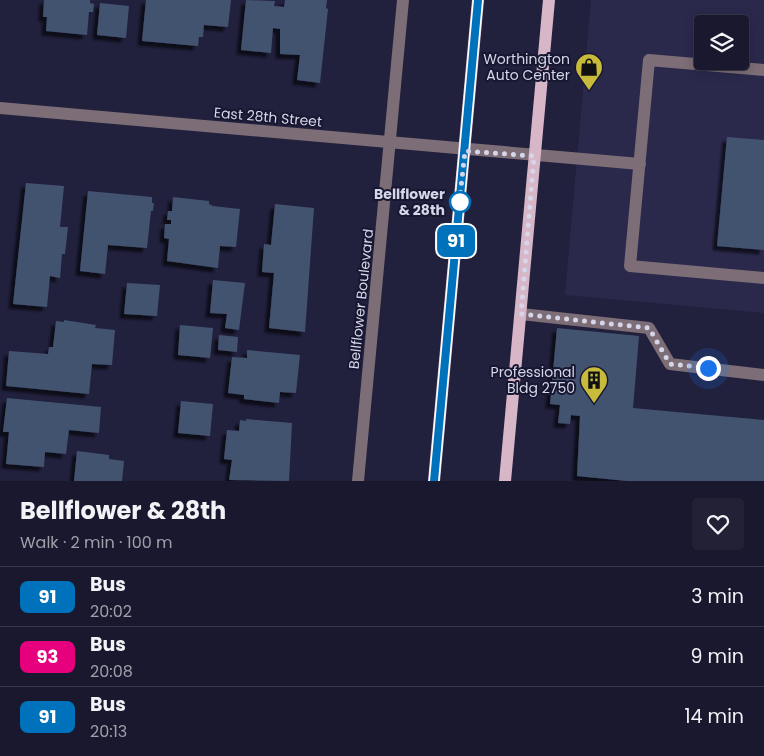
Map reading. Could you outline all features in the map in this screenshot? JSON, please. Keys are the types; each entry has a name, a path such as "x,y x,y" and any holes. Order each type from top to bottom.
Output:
{"main road":[{"path":"434,481 478,0"},
{"path":"505,481 549,0"}],"street":[{"name":"Bellflower Boulevard","path":"358,481 403,0"},
{"path":"764,70 649,60 630,266 764,278"},
{"name":"East 28th Street","path":"0,108 465,151 640,164"},
{"path":"521,314 649,328 670,364 764,374"}],"shaded area":[{"path":"591,0 764,0 764,313 565,295"}],"building":[{"path":"44,0 90,0 90,3 94,4 93,12 89,12 87,35 46,31 47,17 43,17"},
{"path":"146,0 231,0 228,27 204,25 203,37 199,37 198,46 142,41"},
{"path":"246,0 275,1 274,6 284,7 285,0 327,0 326,8 328,9 320,83 297,80 300,55 280,54 280,29 273,28 271,53 241,50"},
{"path":"100,3 129,6 126,38 97,35"},
{"path":"727,137 764,140 764,250 717,246"},
{"path":"26,183 64,186 60,227 68,227 65,254 62,254 60,278 50,276 47,307 13,304"},
{"path":"88,191 152,197 152,203 154,203 153,211 151,211 147,248 108,245 105,274 80,271"},
{"path":"173,197 209,201 209,204 213,206 240,209 236,247 220,246 218,268 167,261 169,239 164,238 165,224 171,224 171,220 167,220 168,211 172,211"},
{"path":"275,204 314,208 305,332 269,328 274,273 262,272 264,244 271,245"},
{"path":"213,280 245,283 239,330 225,328 227,314 210,313"},
{"path":"127,283 160,285 157,316 124,314"},
{"path":"64,320 96,325 95,328 115,330 112,365 92,364 89,394 6,386 9,351 48,354 49,347 53,347 56,321 64,322"},
{"path":"180,325 213,328 210,358 178,355"},
{"name":"Professional Bldg 2750","path":"557,328 639,336 633,408 764,420 764,481 627,481 577,476 580,416 571,415 570,424 558,423 560,405 550,404"},
{"path":"219,335 238,337 237,352 218,350"},
{"path":"247,350 300,355 296,393 280,392 279,403 244,399 244,395 228,393 232,357 247,358"},
{"path":"7,398 101,407 99,433 69,430 66,454 45,452 44,467 6,464 9,432 3,432"},
{"path":"181,401 213,404 210,436 178,433"},
{"path":"246,419 292,423 289,481 229,480 232,460 224,459 227,430 239,431 240,420 246,421"},
{"path":"77,451 109,455 109,459 124,461 122,481 74,481"}],"bus line":[{"name":"91","path":"434,481 478,0"}],"place":[{"name":"Worthington Auto Center","path":"589,91"},
{"name":"Bellflower & 28th","path":"460,202"},
{"name":"Professional Bldg 2750","path":"594,404"}],"route":[{"path":"460,202 459,206 465,151 534,156 521,314 649,328 670,364 708,368"}]}
